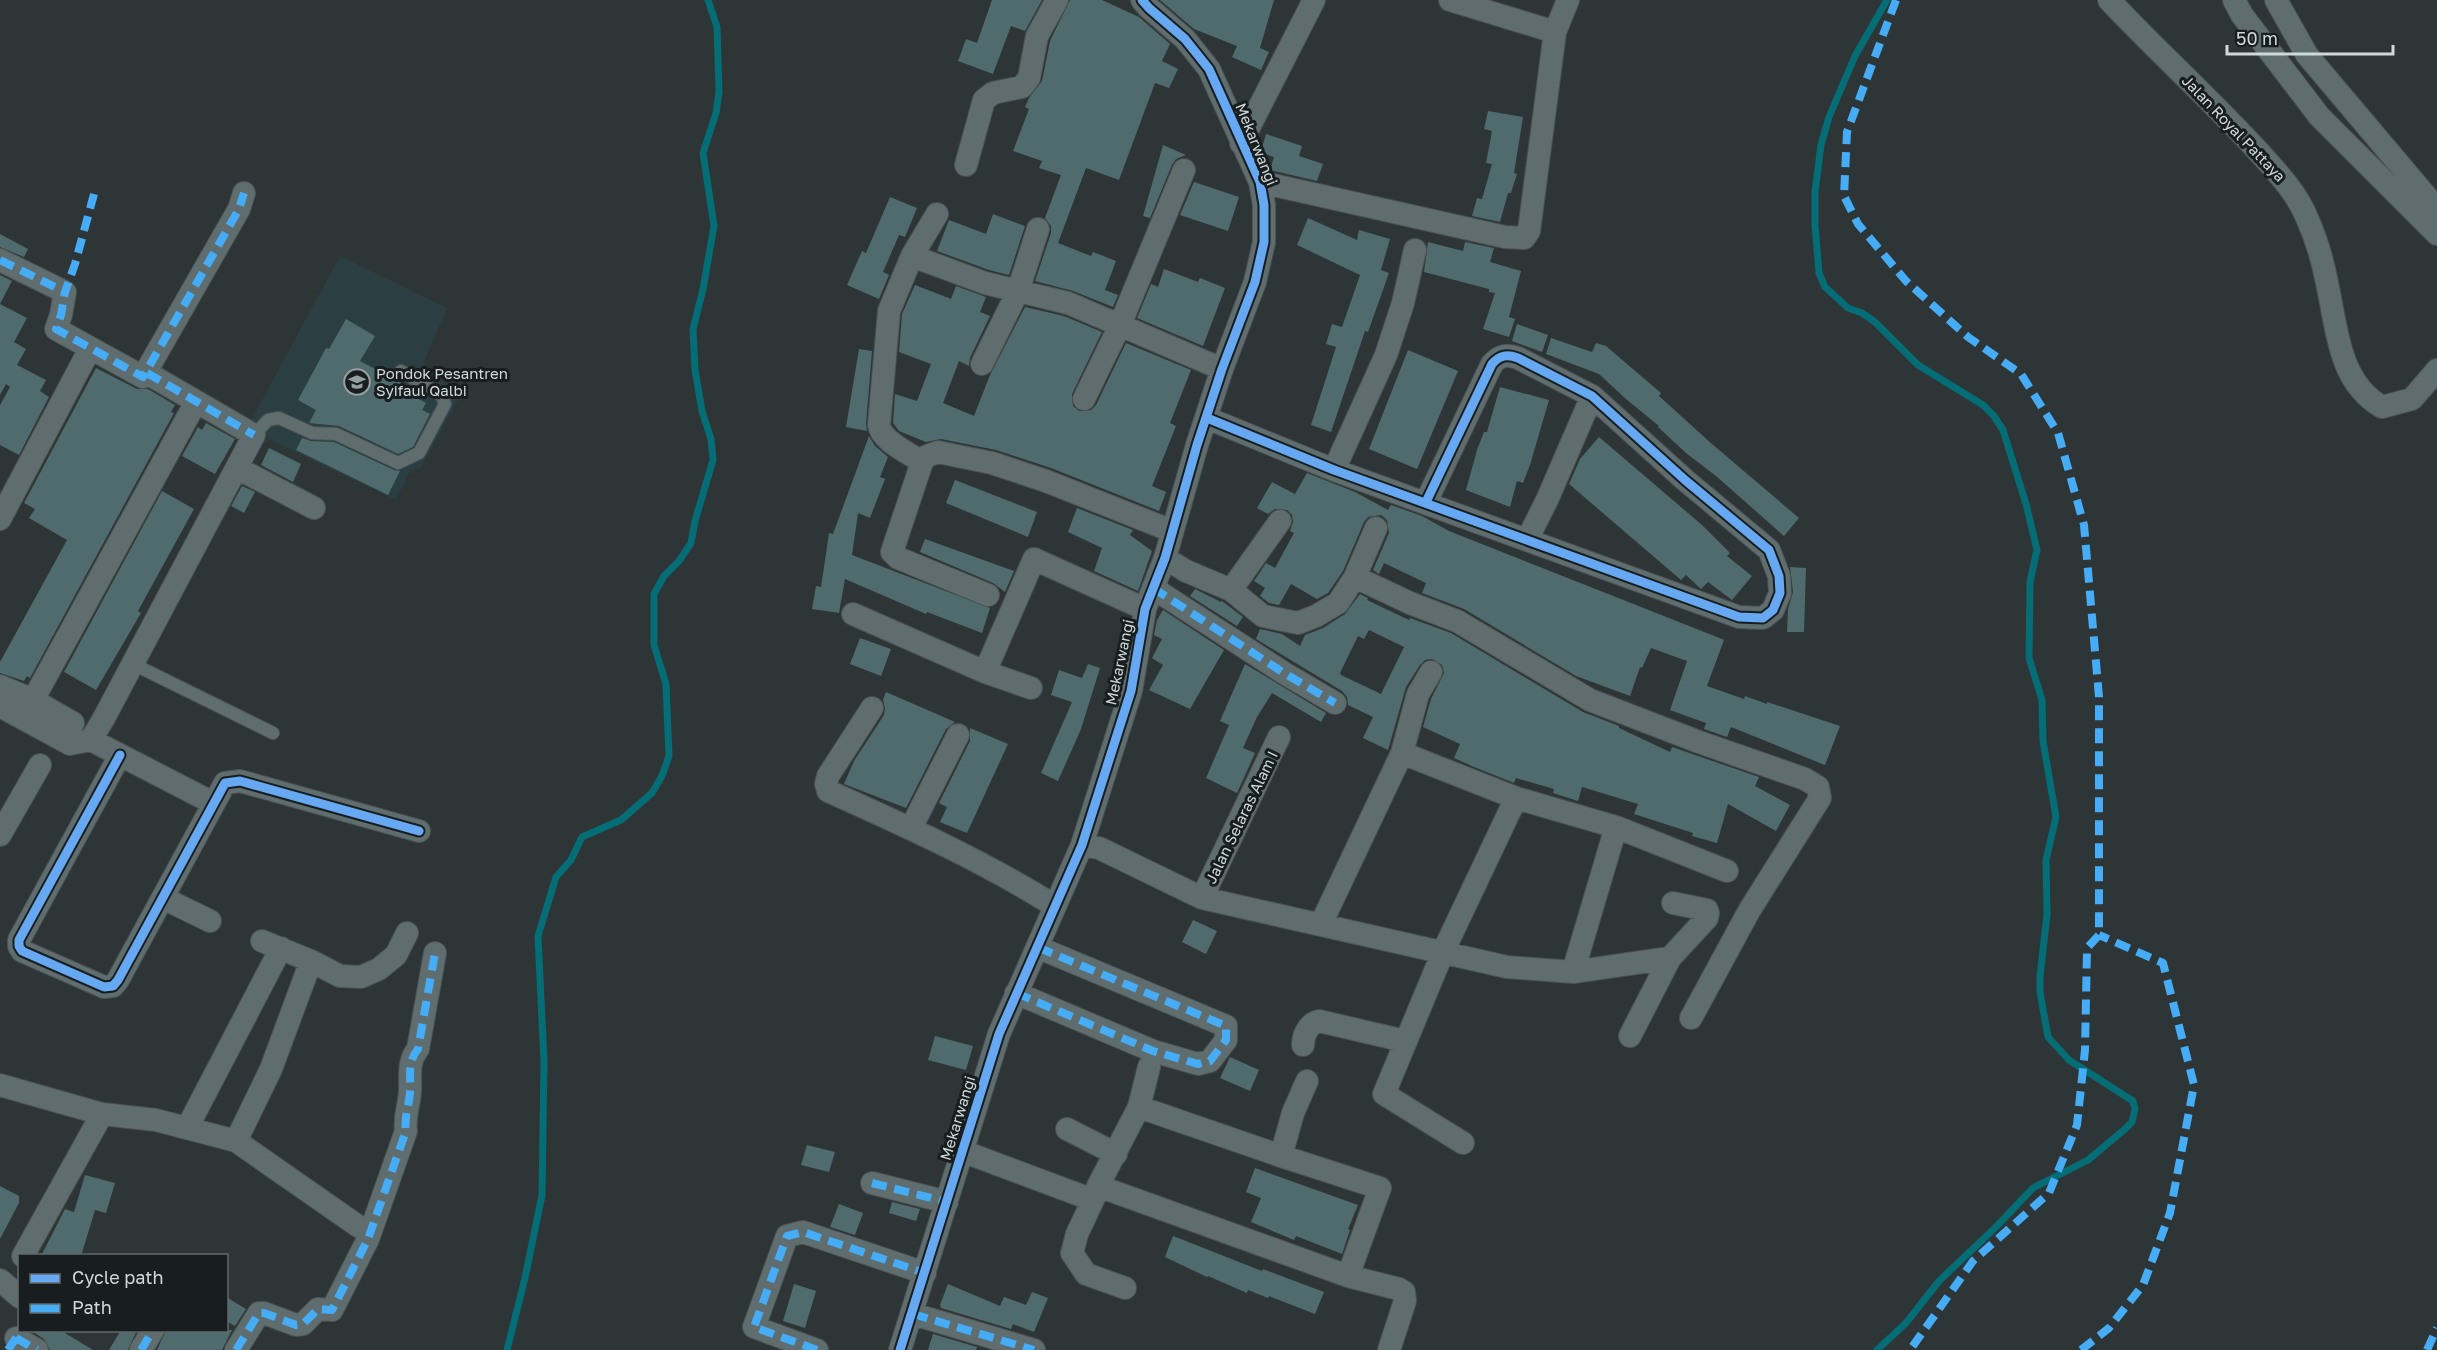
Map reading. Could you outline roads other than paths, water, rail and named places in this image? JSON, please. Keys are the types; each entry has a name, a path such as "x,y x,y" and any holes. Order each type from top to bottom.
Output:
{"street":[{"path":"966,165 984,100 993,93 1022,87 1029,78 1036,36 1057,0"},
{"name":"Mekarwangi","path":"900,1350 913,1314 984,1077 1016,993 1082,844 1131,691 1146,609 1165,558 1197,445 1222,369 1255,282 1264,242 1264,205 1260,182 1209,69 1185,39 1142,0"},
{"path":"1242,143 1314,0"},
{"path":"1450,0 1555,32"},
{"path":"1260,182 1505,237 1524,238 1529,231 1555,32 1568,0"},
{"name":"Jalan Royal Pattaya","path":"2109,0 2226,117 2289,186 2307,217 2327,282 2340,347 2347,366 2365,394 2382,408 2394,406 2412,399 2437,370"},
{"path":"2234,0 2242,15 2319,116 2351,151 2437,234"},
{"path":"2276,0 2307,55 2437,209"},
{"path":"2351,151 2376,138"},
{"path":"1084,399 1120,325 1184,170"},
{"path":"0,260 65,292 56,329 143,377 239,209 244,193"},
{"path":"922,462 885,437 879,425 889,311 912,256 937,214"},
{"path":"982,364 1018,291 1038,229"},
{"path":"1334,470 1386,355 1403,303 1415,250"},
{"path":"912,256 985,283 1054,298 1222,369"},
{"path":"1207,418 1334,470 1426,502 1481,525 1528,538 1739,617 1763,618 1773,610 1780,593 1779,576 1769,550 1685,480 1592,396 1508,354 1497,358 1492,364 1426,502"},
{"path":"0,519 84,360"},
{"path":"91,740 254,435 147,373"},
{"path":"1528,538 1592,396"},
{"path":"33,700 190,411"},
{"path":"988,595 898,558 892,552 922,462 927,456 938,452 992,463 1046,481 1172,531"},
{"path":"237,468 314,508"},
{"path":"1231,590 1280,521"},
{"path":"1165,558 1186,571 1231,590 1263,616 1299,623 1338,603 1355,577 1376,528"},
{"path":"985,672 1034,559 1146,609"},
{"path":"1355,577 1410,603 1457,621 1590,700 1699,742 1805,779 1818,787 1820,798 1749,910 1691,1017"},
{"path":"1153,588 1284,673 1335,703"},
{"path":"853,614 985,672 1031,688"},
{"path":"1321,924 1402,753 1418,694 1431,672"},
{"path":"0,686 33,700 73,723"},
{"path":"0,706 70,744 91,740 213,804"},
{"path":"872,708 828,776 826,784 828,791 911,828 1022,885 1056,906"},
{"path":"911,828 958,735"},
{"name":"Jalan Selaras Alam I","path":"1202,898 1279,737"},
{"path":"1402,753 1516,798 1616,827 1727,871"},
{"path":"120,755 19,940 22,951 104,987 113,986 225,783 240,781 419,831"},
{"path":"0,835 40,765"},
{"path":"1463,1143 1384,1094 1443,952 1516,798"},
{"path":"1573,972 1616,827"},
{"path":"1082,844 1099,848 1202,898 1508,967 1573,972 1670,958"},
{"path":"163,898 210,921"},
{"path":"1630,1036 1670,958 1707,918 1707,910 1673,903"},
{"path":"187,1128 272,945 340,976 361,977 379,969 396,955 407,933"},
{"path":"1016,993 1153,1051 1198,1064 1210,1061 1226,1041 1226,1026 1037,946"},
{"path":"236,1350 259,1313 296,1325 303,1324 318,1309 332,1310 343,1290 368,1239 406,1131 404,1117 410,1091 408,1079 413,1055 418,1049 435,952"},
{"path":"236,1141 271,1069 311,961"},
{"path":"1303,1045 1303,1039 1309,1027 1314,1022 1320,1021 1405,1041"},
{"path":"1125,1288 1086,1274 1072,1253 1077,1234 1139,1107 1149,1067"},
{"path":"1281,1156 1293,1113 1307,1081"},
{"path":"0,1085 102,1114 156,1120 236,1141 358,1226"},
{"path":"1139,1107 1380,1188 1348,1276"},
{"path":"23,1254 102,1114"},
{"path":"1067,1129 1116,1154"},
{"path":"962,1151 1348,1276 1399,1289 1405,1295 1389,1350"},
{"path":"872,1183 947,1202"},
{"path":"817,1350 753,1327 787,1236 803,1232 925,1273"},
{"path":"0,1280 18,1295"},
{"path":"913,1314 1034,1350"},
{"path":"141,1350 152,1332"},
{"path":"15,1340 37,1350"}],"lane":[{"path":"254,435 268,420 279,418 312,433 336,434 398,463 419,453 445,404 442,396 401,371"},
{"path":"133,664 273,733"}],"waterway":[{"path":"507,1350 542,1195 544,1062 538,936 556,877 571,860 582,837 621,820 652,793 662,776 669,756 666,684 654,645 654,594 664,576 679,561 691,543 713,460 711,439 702,411 695,370 693,329 703,289 714,226 703,153 716,113 719,92 717,27 708,0"},
{"path":"1877,1350 1906,1323 1939,1281 2033,1188 2088,1160 2132,1122 2135,1109 2133,1101 2069,1060 2048,1037 2040,992 2040,976 2047,915 2046,860 2056,817 2043,741 2042,700 2029,658 2030,582 2037,550 2026,504 2003,430 1983,405 1918,365 1875,322 1862,313 1848,308 1825,287 1819,273 1815,192 1821,145 1829,117 1855,56 1887,0"}],"place":[{"name":"Pondok Pesantren Syifaul Qalbi","path":"357,382"}]}
